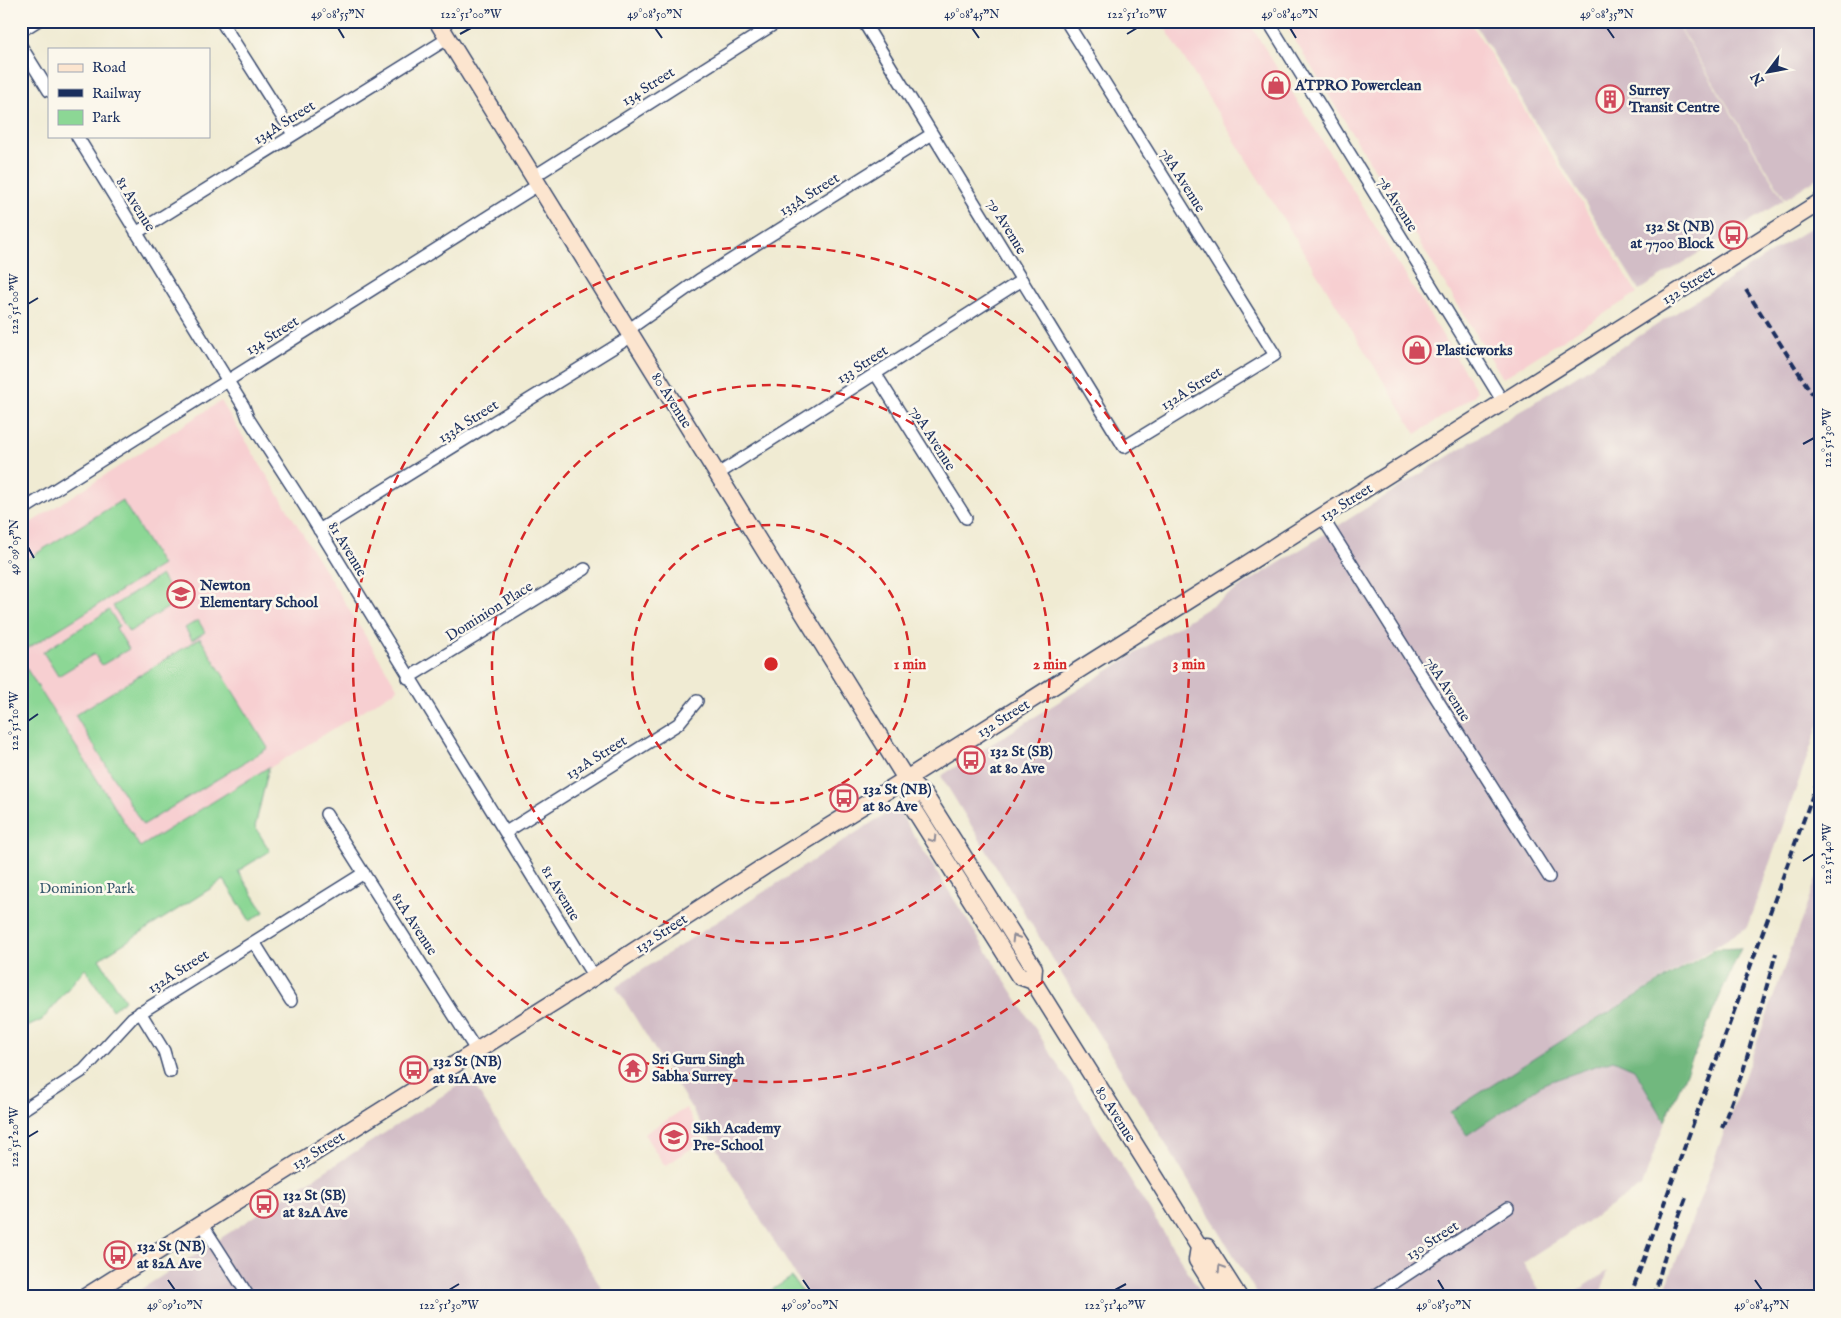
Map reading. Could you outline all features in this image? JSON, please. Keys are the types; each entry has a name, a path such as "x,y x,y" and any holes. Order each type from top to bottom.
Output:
{"main road":[{"name":"80 Avenue","path":"437,21 906,779 912,806 1019,976 1033,981 1199,1247 1197,1260 1220,1297"},
{"name":"132 Street","path":"85,1297 594,977 765,866 1820,202"},
{"name":"80 Avenue","path":"1199,1247 1207,1247 1238,1297"}],"street":[{"path":"21,31 37,21"},
{"path":"221,21 292,134"},
{"name":"134 Street","path":"23,506 228,381 779,21"},
{"name":"79 Avenue","path":"863,21 1124,447"},
{"name":"78A Avenue","path":"1066,21 1275,355"},
{"name":"78 Avenue","path":"1268,21 1503,402"},
{"name":"134A Street","path":"136,233 447,38"},
{"path":"21,46 48,89"},
{"name":"133A Street","path":"319,530 630,333 699,280 932,134"},
{"name":"81 Avenue","path":"78,138 228,381 248,418 594,977"},
{"name":"133 Street","path":"718,474 1022,280"},
{"name":"132A Street","path":"1124,447 1275,355"},
{"name":"79A Avenue","path":"875,373 966,518"},
{"name":"78A Avenue","path":"1322,517 1549,877"},
{"name":"Dominion Place","path":"408,678 585,569"},
{"name":"132A Street","path":"506,832 678,724 697,701"},
{"name":"81A Avenue","path":"326,814 476,1050"},
{"name":"132A Street","path":"21,1111 84,1070 125,1024 140,1012 364,873"},
{"path":"254,942 291,1001"},
{"path":"140,1012 164,1051 170,1072"},
{"name":"130 Street","path":"1373,1297 1508,1208"},
{"path":"202,1224 250,1297"}],"shaded area":[{"path":"1161,21 1248,21 1477,391 1474,396 1416,434"},
{"path":"1283,21 1470,21 1637,293 1503,378"},
{"name":"Surrey Transit Centre","path":"1473,21 1675,21 1784,200 1639,290"},
{"path":"1676,21 1820,21 1820,176 1785,199"},
{"path":"1820,222 1820,721 1747,927 1603,1016 1665,1121 1642,1186 1523,1263 1543,1297 1259,1297 941,776"},
{"name":"Newton Elementary School","path":"221,401 398,689 140,848 21,660 21,529"},
{"path":"896,807 1204,1297 809,1297 616,987"},
{"path":"1820,869 1820,1297 1662,1297 1690,1226"},
{"path":"470,1078 607,1297 129,1297"},
{"name":"Sikh Academy Pre-School","path":"686,1108 704,1140 665,1166 644,1134"},
{"path":"1608,1271 1599,1297 1568,1297"}],"green space":[{"path":"122,500 162,565 25,650 21,643 21,563"},
{"path":"161,575 177,602 129,632 113,606"},
{"path":"109,610 119,626 116,628 129,649 102,665 94,654 58,676 43,652"},
{"path":"198,620 205,632 192,640 185,628"},
{"path":"200,638 268,748 143,825 75,715"},
{"name":"Dominion Park","path":"21,660 140,847 269,767 255,827 270,851 238,871 264,912 250,921 224,880 99,959 125,1000 112,1010 85,968 42,1020 25,1028 21,1023"},
{"path":"1741,948 1665,1121 1634,1069 1613,1060 1543,1084 1467,1135 1450,1112 1571,1035 1715,949"},
{"path":"792,1277 805,1297 761,1297"}],"railway":[{"path":"1746,290 1820,406"},
{"path":"1630,1297 1820,775"},
{"path":"1722,1128 1744,1068 1776,953"},
{"path":"1654,1297 1665,1255 1686,1198"}],"place":[{"name":"ATPRO Powerclean","path":"1276,85"},
{"name":"Surrey Transit Centre","path":"1610,99"},
{"name":"132 St (NB) at 7700 Block","path":"1733,235"},
{"name":"Plasticworks","path":"1417,350"},
{"name":"Newton Elementary School","path":"181,594"},
{"name":"132 St (SB) at 80 Ave","path":"971,760"},
{"name":"132 St (NB) at 80 Ave","path":"844,798"},
{"name":"Sri Guru Singh Sabha Surrey","path":"633,1068"},
{"name":"132 St (NB) at 81A Ave","path":"414,1070"},
{"name":"Sikh Academy Pre-School","path":"674,1137"},
{"name":"132 St (SB) at 82A Ave","path":"264,1204"},
{"name":"132 St (NB) at 82A Ave","path":"118,1255"}]}
